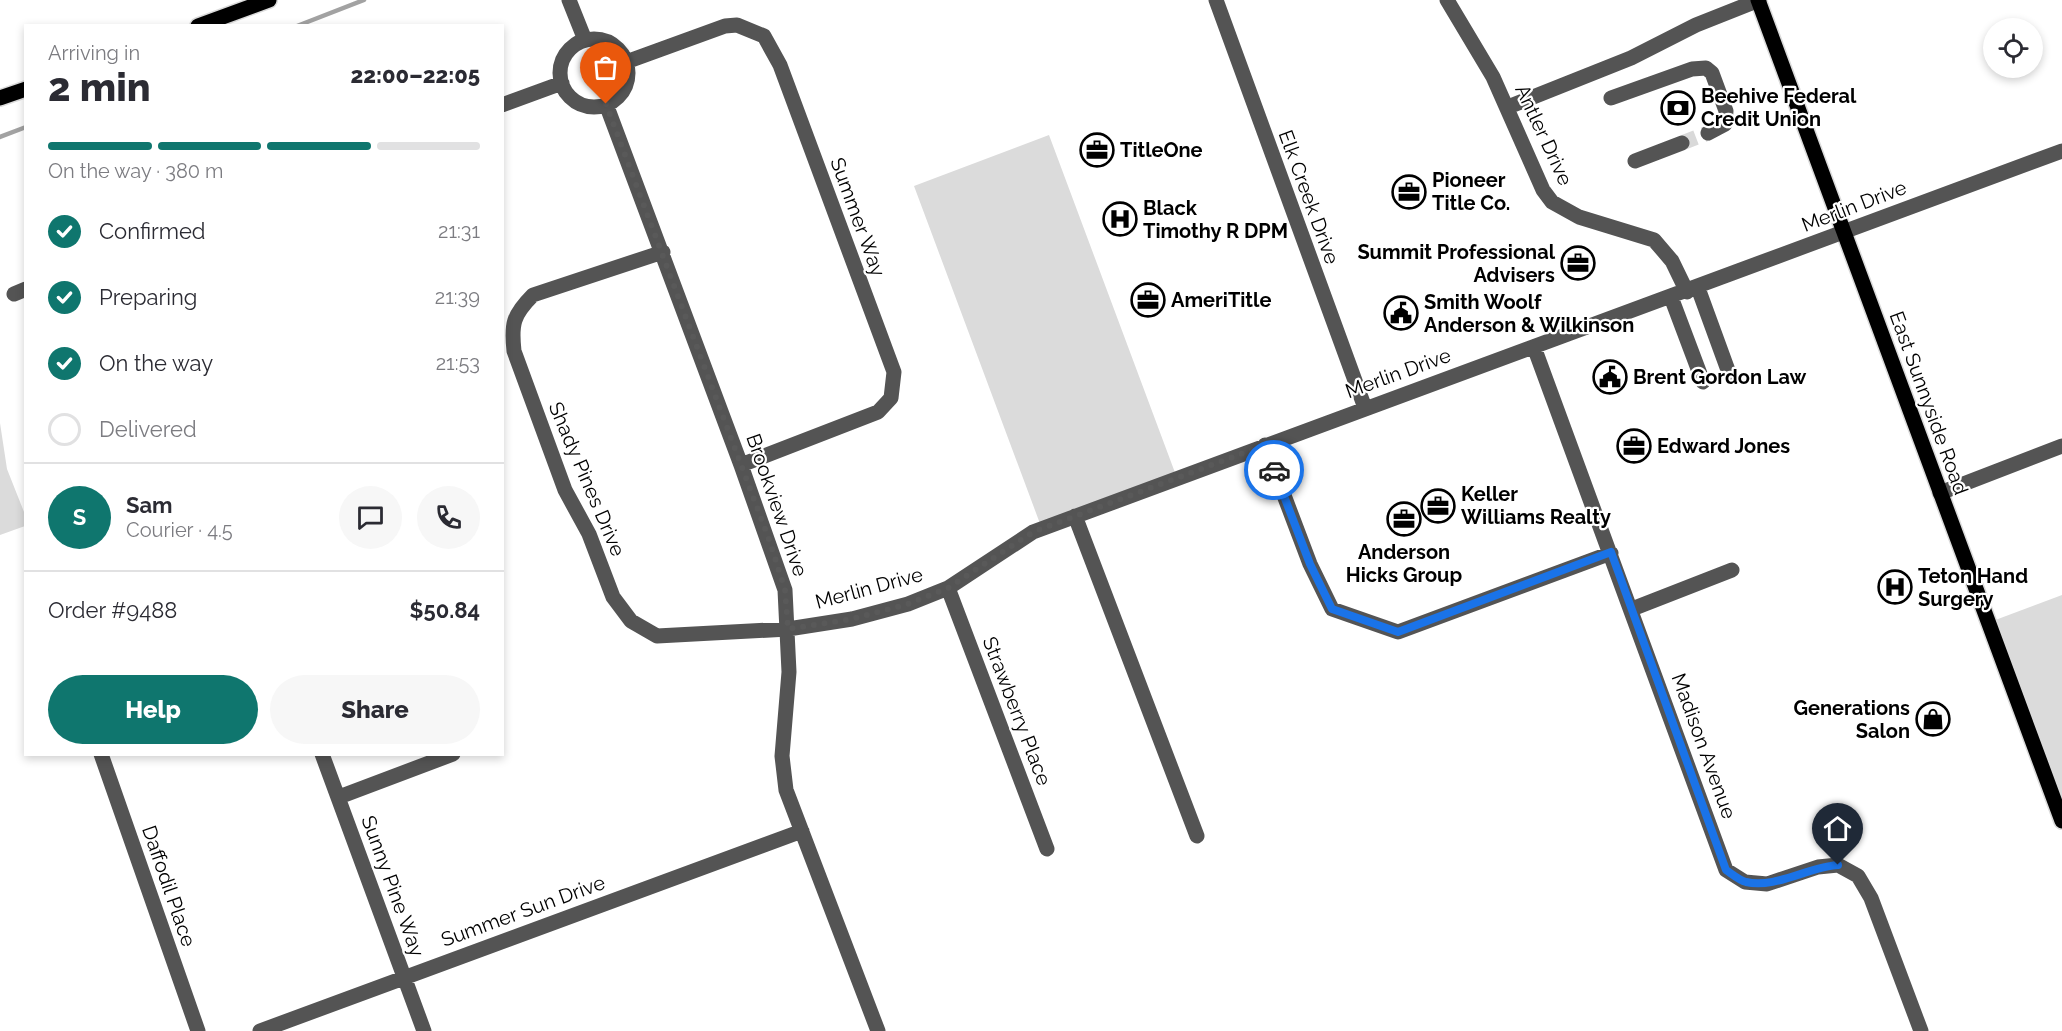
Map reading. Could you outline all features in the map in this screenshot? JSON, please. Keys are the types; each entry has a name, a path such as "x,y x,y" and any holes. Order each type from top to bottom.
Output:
{"main road":[{"path":"203,24 269,0"},
{"name":"East Sunnyside Road","path":"1758,0 2062,821"},
{"path":"0,98 24,90"}],"street":[{"path":"569,0 585,40"},
{"name":"Elk Creek Drive","path":"1216,0 1365,408"},
{"name":"Antler Drive","path":"1447,0 1493,77 1543,190 1552,202 1579,217 1654,240 1692,290 1729,373"},
{"path":"1508,107 1631,58 1696,26 1758,0"},
{"name":"Summer Way","path":"626,62 725,26 737,25 764,36 780,65 894,372 891,398 878,412 741,465"},
{"path":"585,40 605,40 622,53 626,62 627,83 615,99 606,104 595,107 574,100 562,83 562,61 567,52 585,40"},
{"path":"1611,98 1692,69 1706,68 1712,73 1727,115 1725,124 1708,133"},
{"path":"504,104 562,83"},
{"name":"Brookview Drive","path":"606,104 663,252 785,590 789,672 782,756 786,790 878,1031"},
{"path":"1635,161 1682,143"},
{"name":"Merlin Drive","path":"788,629 852,619 908,604 948,588 1033,532 1365,408 1692,290 2062,151"},
{"name":"Shady Pines Drive","path":"663,252 532,295 521,308 511,326 514,351 565,490 589,534 613,597 631,621 657,636 788,629"},
{"path":"1671,297 1703,382"},
{"name":"Madison Avenue","path":"1534,347 1726,870 1745,882 1767,884 1818,867 1838,865 1858,876 1872,901 1921,1031"},
{"path":"1265,445 1310,564 1332,609 1398,632 1611,552"},
{"path":"1940,493 2062,446"},
{"path":"1075,516 1197,836"},
{"path":"1632,609 1732,570"},
{"name":"Strawberry Place","path":"948,588 1047,849"},
{"name":"Daffodil Place","path":"102,756 198,1031"},
{"name":"Sunny Pine Way","path":"323,756 424,1031"},
{"path":"339,797 448,756"},
{"name":"Summer Sun Drive","path":"260,1031 802,831"}],"shaded area":[{"path":"1049,135 1177,478 1042,529 914,186"},
{"path":"0,423 7,469 24,512 24,526 0,535"},
{"path":"2062,595 2062,818 1990,622"}],"waterway":[{"path":"302,24 364,0"},
{"path":"0,137 24,128"}],"tunnel":[{"path":"1682,143 1708,133"}],"way so far":[{"path":"606,104 770,542 785,590 788,629 852,619 908,604 948,588 1033,532 1265,445 1274,470"}],"place":[{"name":"Beehive Federal Credit Union","path":"1678,108"},
{"name":"TitleOne","path":"1097,150"},
{"name":"Pioneer Title Co.","path":"1409,192"},
{"name":"Black Timothy R DPM","path":"1120,219"},
{"name":"Summit Professional Advisers","path":"1578,263"},
{"name":"AmeriTitle","path":"1148,300"},
{"name":"Smith Woolf Anderson & Wilkinson","path":"1401,313"},
{"name":"Brent Gordon Law","path":"1610,377"},
{"name":"Edward Jones","path":"1634,446"},
{"name":"Keller Williams Realty","path":"1438,506"},
{"name":"Anderson Hicks Group","path":"1404,519"},
{"name":"Teton Hand Surgery","path":"1895,587"},
{"name":"Generations Salon","path":"1933,719"}],"route":[{"path":"1274,470 1310,564 1332,609 1398,632 1611,552 1726,870 1745,882 1767,884 1818,867 1838,865"}]}
